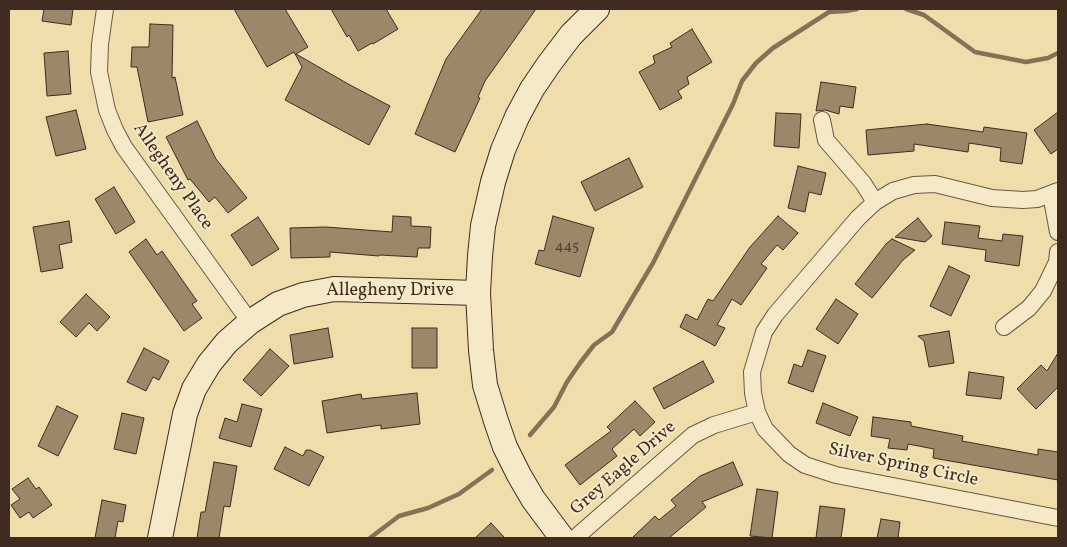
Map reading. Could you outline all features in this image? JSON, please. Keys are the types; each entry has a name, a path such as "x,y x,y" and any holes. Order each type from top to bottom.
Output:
{"main road":[{"path":"562,538 533,499 505,447 499,430 485,385 478,293 483,226 491,188 517,117 532,89 571,35 597,9"},
{"name":"Allegheny Drive","path":"160,538 185,414 194,389 209,364 227,342 250,322 278,304 303,295 334,289 478,293"}],"street":[{"name":"Allegheny Place","path":"105,9 100,44 99,72 107,110 115,130 124,147 250,322"},
{"path":"822,120 826,140 863,183 875,202"},
{"name":"Silver Spring Circle","path":"1055,192 1037,199 1008,200 934,184 914,185 893,190 875,202 858,218 775,314 764,332 752,372 753,394 757,412 765,429 783,448 805,465 836,475 1058,518"},
{"path":"1055,192 1058,232"},
{"path":"1004,328 1029,308 1043,291 1057,262 1058,252"},
{"name":"Grey Eagle Drive","path":"575,538 693,435 757,412"}],"building":[{"path":"44,9 73,9 71,25 42,21"},
{"path":"234,9 285,9 308,47 296,54 390,106 369,145 285,100 302,67 294,52 267,67"},
{"path":"331,9 386,9 398,29 358,51 349,35 347,37"},
{"path":"482,9 536,9 485,81 478,97 480,98 455,152 415,134 446,59"},
{"path":"150,24 173,25 172,78 175,77 183,115 148,122 137,67 131,67 132,47 149,47"},
{"path":"692,29 712,62 687,77 689,84 678,91 682,98 660,110 639,72 655,63 653,56 672,47 670,43"},
{"path":"68,51 71,94 47,96 44,53"},
{"path":"821,82 856,87 853,108 840,106 839,114 825,110 816,111"},
{"path":"76,110 86,149 56,156 46,117"},
{"path":"1058,112 1058,149 1051,154 1034,130"},
{"path":"776,113 801,114 799,148 774,146"},
{"path":"197,121 216,159 247,198 228,213 215,197 209,202 190,179 188,180 166,137"},
{"path":"927,124 983,132 984,127 1027,133 1022,164 1000,161 1001,148 969,143 968,152 914,144 914,151 868,155 866,130"},
{"path":"629,158 643,187 595,211 581,182"},
{"path":"798,166 826,173 821,195 809,192 805,212 788,208"},
{"path":"114,187 135,222 116,234 95,199"},
{"path":"393,216 411,217 411,226 431,227 430,248 418,248 417,257 330,252 330,257 291,258 290,228 326,227 392,232"},
{"path":"553,216 594,228 580,277 535,264 539,250 544,251"},
{"path":"778,216 798,233 783,250 777,245 761,264 767,268 741,305 732,299 717,325 725,328 715,346 680,327 686,314 697,320 708,299 713,301 750,247"},
{"path":"258,217 279,249 252,266 231,235"},
{"path":"918,218 932,236 925,242 895,237"},
{"path":"69,221 72,242 59,245 63,268 41,272 33,227"},
{"path":"945,222 980,226 978,238 1002,241 1003,234 1023,236 1019,266 985,261 986,250 942,244"},
{"path":"146,239 157,255 162,251 197,301 192,304 202,318 184,331 129,252"},
{"path":"892,239 915,250 903,260 872,298 855,284"},
{"path":"949,266 970,276 951,316 930,306"},
{"path":"86,294 110,317 97,331 89,323 76,337 60,322"},
{"path":"836,299 858,314 838,344 816,329"},
{"path":"328,328 333,357 294,364 290,335"},
{"path":"412,328 437,328 437,368 412,368"},
{"path":"949,331 954,363 929,367 924,341 918,336"},
{"path":"144,348 169,361 159,380 153,377 146,391 127,382"},
{"path":"270,349 289,366 261,396 243,380"},
{"path":"808,350 826,356 813,392 788,383 794,364 802,367"},
{"path":"1058,353 1058,387 1036,409 1017,389 1041,365 1047,371"},
{"path":"703,361 714,382 664,409 653,388"},
{"path":"969,372 1004,377 1001,399 966,395"},
{"path":"417,393 420,424 381,429 381,425 327,433 322,401 361,394 362,399"},
{"path":"635,401 655,422 640,436 634,429 612,449 617,456 580,485 565,465 611,431 607,427"},
{"path":"823,403 858,417 850,436 816,423"},
{"path":"242,404 262,409 251,447 219,438 225,418 237,422"},
{"path":"57,406 78,416 58,456 38,446"},
{"path":"122,413 144,418 136,454 114,449"},
{"path":"873,417 911,422 911,426 963,436 962,441 1038,455 1038,449 1058,452 1058,480 933,458 934,449 908,444 907,450 888,448 890,439 871,436"},
{"path":"285,447 303,456 306,450 310,450 324,457 309,486 274,469"},
{"path":"214,462 237,466 230,507 224,506 219,538 197,538 201,512 205,512"},
{"path":"733,462 743,485 702,502 706,507 669,538 632,538 655,516 659,520 676,506 671,500 700,476"},
{"path":"28,478 36,489 39,487 52,505 33,518 29,512 20,518 11,505 20,499 12,489"},
{"path":"757,489 778,492 772,538 750,536"},
{"path":"102,500 126,505 123,522 118,521 115,538 95,538"},
{"path":"820,506 845,509 841,538 816,538"},
{"path":"881,519 900,522 898,538 877,538"},
{"path":"491,523 505,538 475,538"}],"waterway":[{"path":"530,435 554,407 567,382 594,345 612,332 653,263 733,104 742,81 756,63 773,48 829,12 857,9"},
{"path":"906,9 924,15 975,52 1026,62 1048,58 1058,53"},
{"path":"370,538 399,516 428,508 459,494 492,470"}]}
